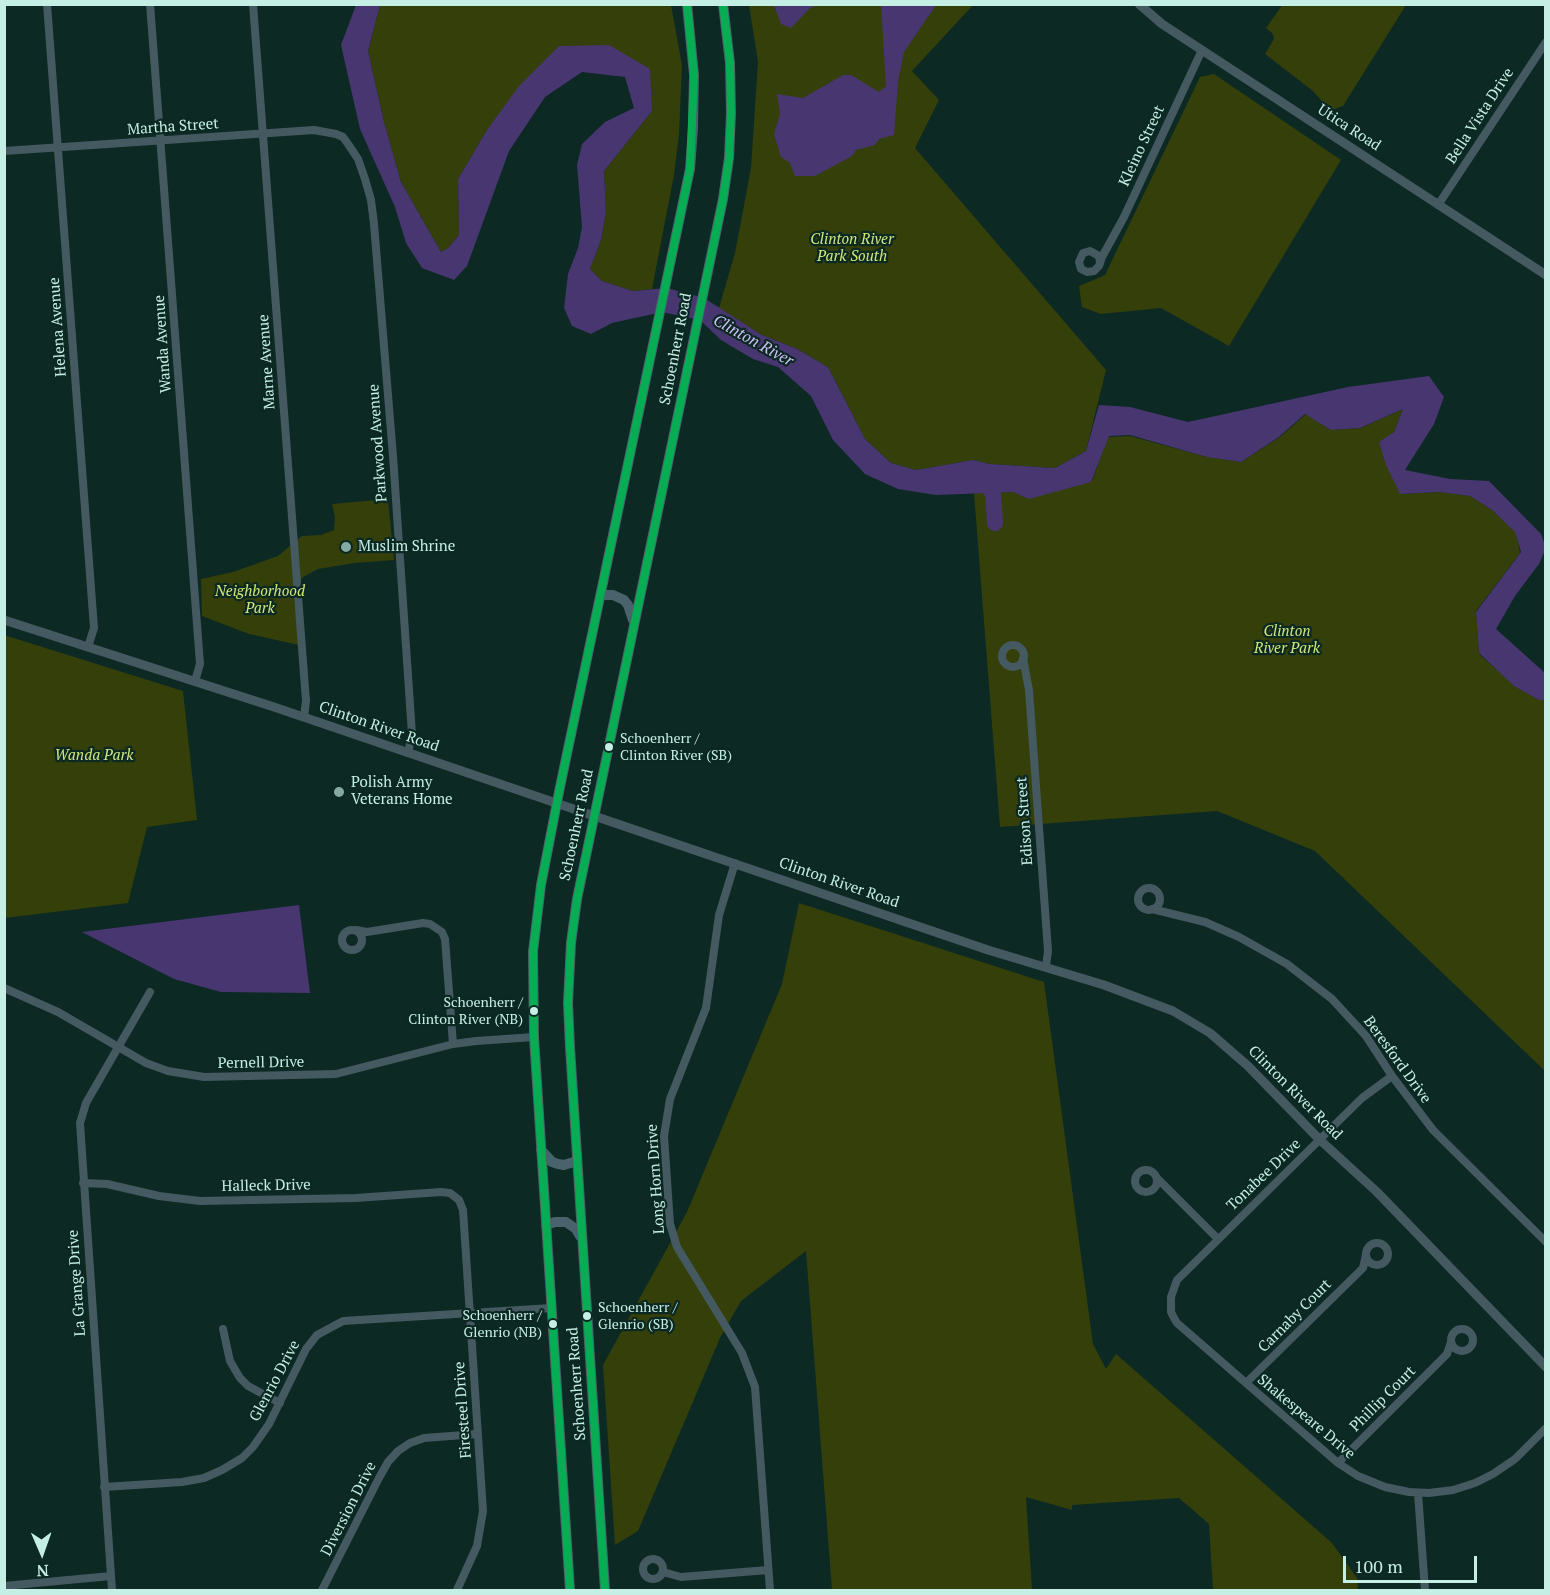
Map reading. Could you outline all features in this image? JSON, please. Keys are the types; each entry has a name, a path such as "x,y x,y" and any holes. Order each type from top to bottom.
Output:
{"main road":[{"name":"Schoenherr Road","path":"570,1590 534,1037 532,974 534,933 557,804 690,169 693,128 693,54 687,4"},
{"name":"Schoenherr Road","path":"605,1590 568,1023 569,963 577,899 704,285 718,230 730,138 731,87 723,4"},
{"path":"601,595 612,595 624,600 632,612 634,627"},
{"path":"541,1150 552,1162 558,1164 570,1164 577,1161"},
{"path":"546,1225 566,1222 576,1229 582,1239"}],"street":[{"name":"Helena Avenue","path":"47,4 94,628 88,647"},
{"name":"Wanda Avenue","path":"150,4 200,664 195,681"},
{"name":"Marne Avenue","path":"253,4 306,701 304,717"},
{"name":"Utica Road","path":"1139,4 1162,24 1545,275"},
{"name":"Bella Vista Drive","path":"1438,205 1545,42"},
{"name":"Kleino Street","path":"1100,263 1202,50"},
{"name":"Martha Street","path":"4,151 314,130 343,137"},
{"name":"Parkwood Avenue","path":"343,137 358,159 371,200 374,224 412,734 408,753"},
{"path":"1093,252 1099,256 1100,263 1097,269 1091,272 1084,271 1079,266 1079,259 1083,253 1093,252 1104,251"},
{"name":"Clinton River Road","path":"4,620 304,717 988,950 1104,985 1154,1004 1199,1025 1248,1066 1320,1140 1377,1192 1545,1367"},
{"path":"1013,667 1020,665 1023,652 1018,647 1011,646 1005,649 1002,656 1004,662 1025,674"},
{"name":"Edison Street","path":"1023,659 1029,690 1048,957 1046,966"},
{"name":"Long Horn Drive","path":"735,863 719,915 706,1008 670,1099 663,1136 670,1224 677,1247 742,1353 755,1386 770,1590"},
{"path":"1160,898 1158,905 1152,909 1145,909 1139,905 1140,892 1146,888 1154,889 1160,898 1162,905 1170,913"},
{"name":"Beresford Drive","path":"1152,909 1205,922 1255,945 1287,964 1332,999 1366,1036 1392,1076 1433,1130 1545,1242"},
{"path":"367,932 356,949 349,950 343,946 341,939 349,930 367,932 423,923 436,927 442,932 445,939 453,1044"},
{"path":"356,930 361,935 362,942"},
{"name":"Pernell Drive","path":"4,988 58,1012 146,1063 185,1075 247,1077 336,1074 453,1044 534,1037"},
{"name":"La Grange Drive","path":"112,1590 80,1142 82,1113 117,1047 150,992"},
{"name":"Tonabee Drive","path":"1171,1303 1172,1290 1177,1280 1362,1098 1392,1076"},
{"path":"1166,1188 1145,1191 1138,1188 1137,1175 1149,1170 1218,1239"},
{"path":"1152,1190 1157,1178"},
{"name":"Halleck Drive","path":"83,1183 107,1184 159,1196 200,1201 356,1198 432,1192 450,1193"},
{"name":"Firesteel Drive","path":"450,1193 459,1200 462,1210 483,1511 477,1546 457,1590"},
{"path":"1363,1268 1366,1255 1370,1245 1376,1243 1383,1245 1387,1251 1387,1257 1383,1263 1369,1262 1366,1255"},
{"name":"Carnaby Court","path":"1246,1383 1363,1268 1376,1264"},
{"name":"Shakespeare Drive","path":"1171,1303 1171,1312 1177,1323 1338,1463 1371,1482 1418,1493 1453,1490 1493,1474 1515,1459 1545,1428"},
{"name":"Glenrio Drive","path":"104,1487 182,1482 204,1478 242,1458 253,1448 269,1424 306,1349 317,1335 343,1321 552,1308"},
{"path":"223,1329 230,1360 240,1378 254,1389 280,1403"},
{"path":"1462,1330 1468,1332 1472,1337 1472,1344 1467,1350 1460,1351 1448,1354 1455,1332 1462,1330"},
{"path":"1451,1341 1454,1348 1460,1351"},
{"name":"Phillip Court","path":"1338,1463 1448,1354"},
{"name":"Diversion Drive","path":"322,1590 379,1478 398,1451 424,1438 477,1434"},
{"path":"1418,1493 1425,1590"},
{"path":"663,1572 681,1577 768,1570"},
{"path":"4,1586 111,1576"}],"green space":[{"path":"1283,4 1406,5 1343,106 1332,110 1313,91 1265,54 1274,39 1273,34 1266,28"},
{"path":"380,5 671,5 682,65 679,135 674,175 652,289 633,291 602,281 590,269 601,240 606,213 604,171 652,111 609,45 487,130 458,179 459,235 448,248 441,252 401,182 384,122 368,51"},
{"name":"Clinton River Park South","path":"749,5 973,5 912,71 939,100 915,148 1106,370 1086,451 1055,468 990,464 973,460 916,470 891,463 865,439 828,367 797,349 762,335 719,308 735,253 751,168 758,62"},
{"path":"1214,74 1341,160 1229,346 1161,308 1101,314 1082,307 1079,286 1105,275 1200,77"},
{"name":"Clinton River Park","path":"1403,409 1394,432 1379,443 1400,494 1440,492 1470,496 1492,510 1516,532 1520,553 1476,611 1479,654 1515,686 1539,700 1545,700 1545,1071 1315,851 1217,811 1000,827 974,493 1013,492 1030,498 1092,481 1108,437 1130,436 1207,457 1241,462 1280,437 1306,414 1331,430 1361,428"},
{"name":"Neighborhood Park","path":"388,499 394,560 318,569 303,577 293,590 299,645 249,634 202,616 201,579 233,572 278,556 302,536 321,535 334,530 335,517 332,504"},
{"name":"Wanda Park","path":"4,635 183,691 197,820 147,827 128,903 5,918"},
{"path":"799,903 1044,982 1093,1344 1106,1369 1116,1354 1332,1543 1357,1578 1358,1590 1213,1590 1209,1524 1179,1498 1072,1505 1072,1510 1026,1497 1032,1590 832,1590 806,1251 741,1301 720,1338 638,1531 615,1545 603,1365 687,1212 782,984"}],"water":[{"path":"774,4 818,5 810,8 791,28 781,24"},
{"name":"Clinton River","path":"356,5 380,5 368,51 384,122 401,182 441,252 448,248 459,235 458,179 487,130 519,86 559,46 609,45 650,69 652,111 604,171 606,213 601,240 590,269 602,281 633,291 667,288 704,298 762,335 797,349 828,367 865,439 891,463 916,470 973,460 990,464 1055,468 1086,451 1099,405 1130,407 1188,422 1348,387 1429,376 1444,397 1434,424 1405,470 1450,479 1489,481 1541,534 1545,550 1539,564 1515,596 1496,629 1545,673 1545,700 1539,700 1514,686 1479,653 1476,612 1521,552 1515,532 1492,510 1470,496 1439,492 1400,494 1386,465 1379,442 1394,432 1403,409 1360,428 1331,430 1305,414 1279,437 1241,462 1207,457 1130,435 1109,436 1091,482 1029,499 1013,492 936,495 898,489 865,474 833,440 811,396 778,367 753,359 721,340 700,320 662,312 612,323 591,334 572,326 564,308 568,274 578,248 582,227 577,165 582,144 605,122 634,108 625,77 582,72 545,97 509,151 467,266 454,280 422,268 406,243 395,207 360,129 341,45"},
{"path":"881,5 936,5 904,52 898,81 894,135 879,139 875,145 856,150 852,156 815,176 795,176 790,163 781,157 774,134 780,114 777,94 803,98 843,75 851,75 879,92 886,86"},
{"path":"299,905 310,993 221,992 174,979 82,932"}],"waterway":[{"path":"980,477 993,493 995,523"}],"transit line":[{"path":"570,1590 534,1037 533,952 541,885 560,787 690,169 694,75 687,4"},
{"path":"605,1590 570,1047 568,1003 571,943 577,899 723,199 729,158 731,113 730,63 723,4"}],"place":[{"name":"Muslim Shrine","path":"346,547"},
{"name":"Schoenherr / Clinton River (SB)","path":"609,747"},
{"name":"Polish Army Veterans Home","path":"339,792"},
{"name":"Schoenherr / Clinton River (NB)","path":"534,1011"},
{"name":"Schoenherr / Glenrio (SB)","path":"587,1316"},
{"name":"Schoenherr / Glenrio (NB)","path":"553,1324"}]}
